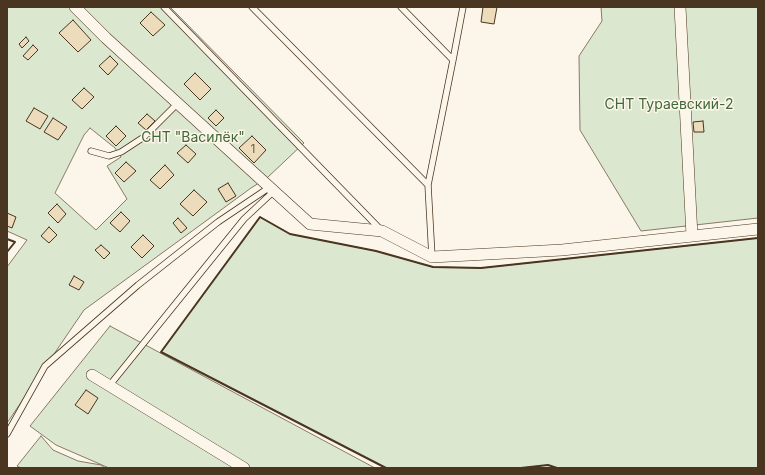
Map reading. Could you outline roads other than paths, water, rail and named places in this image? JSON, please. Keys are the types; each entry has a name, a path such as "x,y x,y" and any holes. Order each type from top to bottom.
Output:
{"street":[{"path":"75,7 106,38 310,224 382,231 432,257 562,250 758,229"},
{"path":"680,7 692,236"},
{"path":"92,375 244,468"}],"lane":[{"path":"164,7 382,231"},
{"path":"252,7 428,185"},
{"path":"401,7 453,60"},
{"path":"432,257 428,185 463,7"},
{"path":"90,151 109,156 121,152 144,137 178,103"},
{"path":"109,386 244,219 272,189"},
{"path":"8,432 45,366 144,280 218,222 272,189"}],"park label":[{"name":"СНТ Тураевский-2","path":"669,105"},
{"name":"СНТ \"Василёк\"","path":"193,138"}]}
